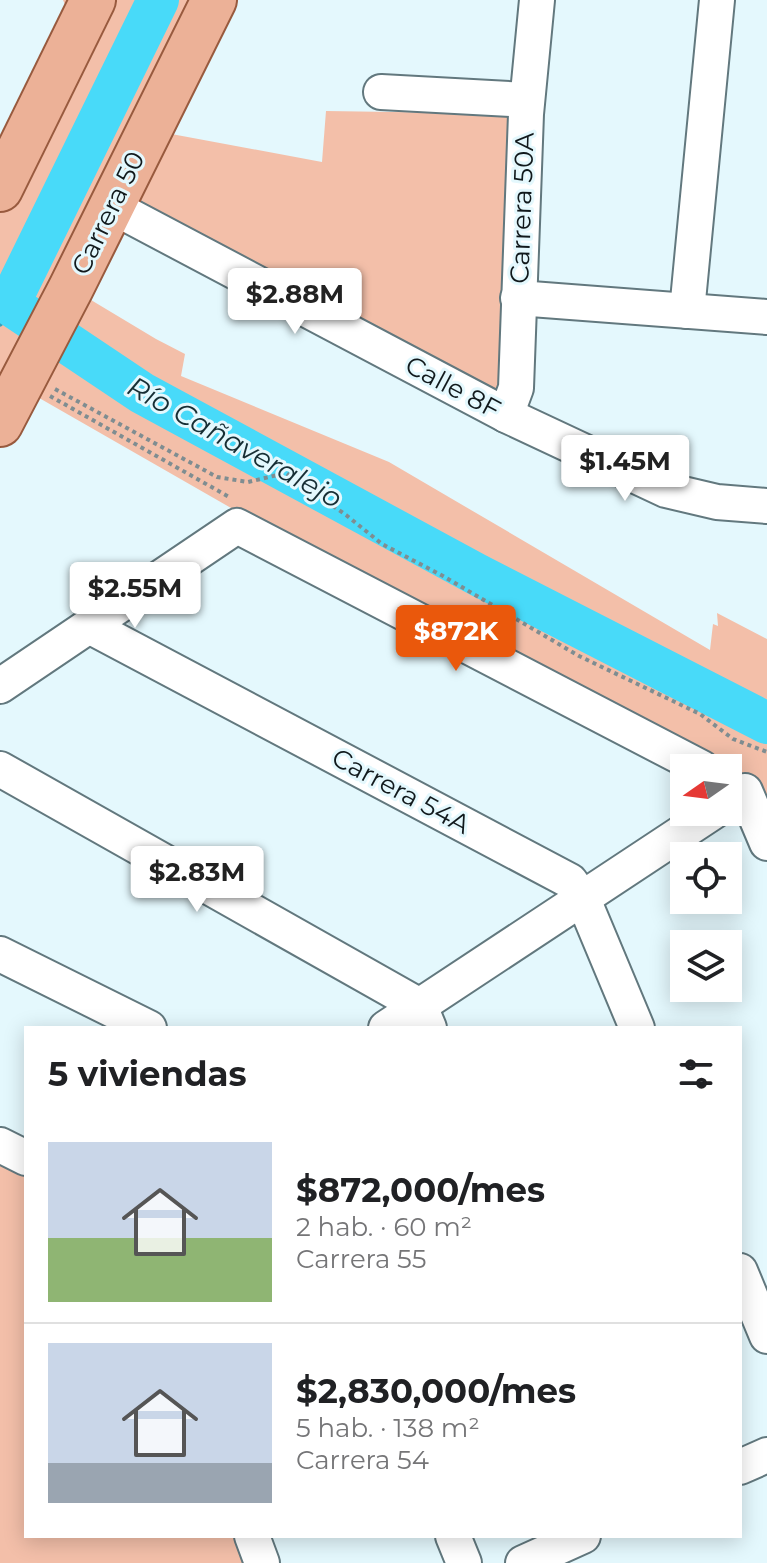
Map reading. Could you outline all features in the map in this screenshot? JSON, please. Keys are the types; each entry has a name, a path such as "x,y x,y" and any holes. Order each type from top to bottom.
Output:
{"main road":[{"path":"0,189 93,0"},
{"name":"Carrera 50","path":"0,424 214,0"}],"street":[{"name":"Carrera 50A","path":"506,415 516,388 527,100 537,0"},
{"path":"687,311 717,0"},
{"path":"381,92 527,100"},
{"name":"Calle 8F","path":"111,206 506,415 666,490 717,502 767,506"},
{"path":"518,298 767,317"},
{"path":"0,686 237,526 675,754"},
{"name":"Carrera 54A","path":"89,626 570,881 583,899 636,1026"},
{"path":"0,769 424,1017"},
{"path":"742,795 767,843"},
{"path":"393,1026 424,1017 583,899 692,826"},
{"path":"0,954 145,1026"},
{"path":"0,1145 24,1157"},
{"path":"742,1276 767,1336"},
{"path":"742,1466 767,1455"},
{"path":"253,1538 262,1563"},
{"path":"454,1538 464,1563"},
{"path":"523,1563 579,1538"}],"path":[{"path":"27,372 217,477 248,482 286,473 382,544 579,656 700,714 733,739 767,752"}],"shaded area":[{"path":"63,0 214,0 150,130 322,162 326,111 526,114 506,415 111,206 71,288 185,354 181,376 389,462 710,650 713,624 718,626 717,613 767,639 767,804 742,790 742,754 677,754 245,516 20,387 0,424 0,189 66,7"},
{"path":"0,1145 24,1157 24,1538 253,1538 262,1563 0,1563"}],"waterway":[{"name":"Río Cañaveralejo","path":"158,0 9,304 142,393 478,575 767,723"},
{"path":"0,323 9,304"}]}
